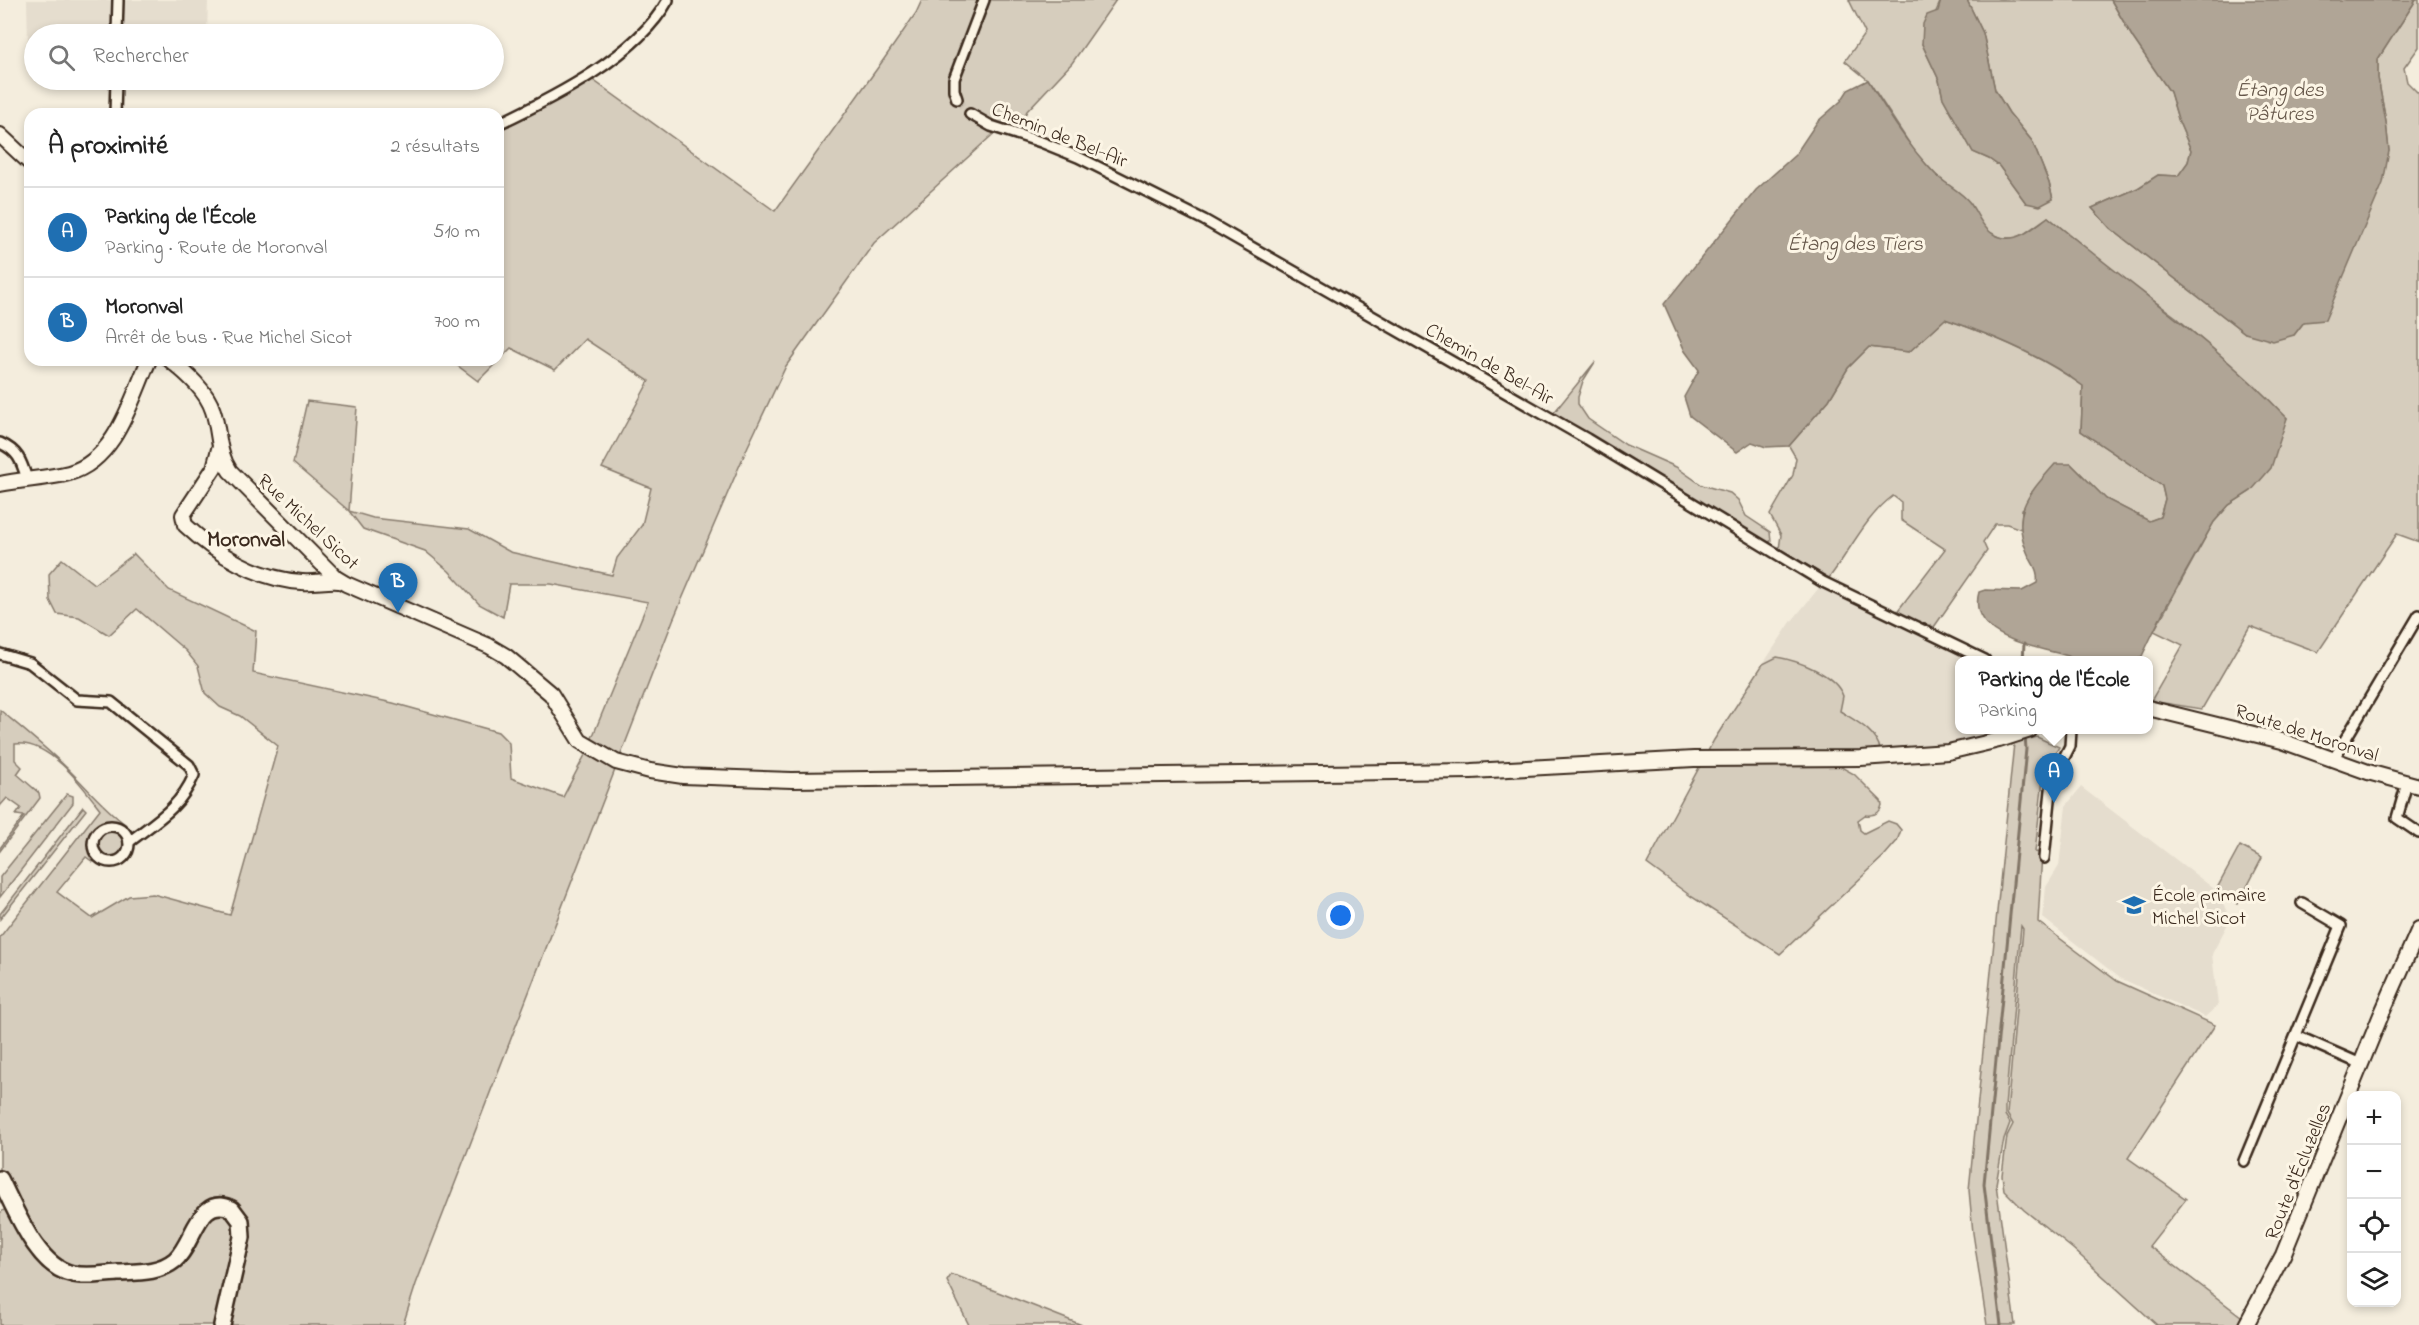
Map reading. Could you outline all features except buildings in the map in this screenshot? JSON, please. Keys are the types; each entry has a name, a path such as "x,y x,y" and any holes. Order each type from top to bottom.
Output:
{"main road":[{"path":"0,1179 36,1249 62,1271 74,1274 141,1272 159,1269 180,1255 199,1220 208,1210 218,1206 232,1209 241,1221 242,1238 222,1325"}],"street":[{"path":"117,24 118,0"},
{"path":"504,121 558,94 624,50 647,30 668,0"},
{"path":"957,99 954,86 956,74 984,0"},
{"path":"115,108 116,90"},
{"name":"Chemin de Bel-Air","path":"970,114 991,126 1070,153 1204,220 1587,439 1822,582 1977,656"},
{"path":"0,135 24,157"},
{"path":"0,484 75,471 98,458 117,430 148,366"},
{"name":"Rue Michel Sicot","path":"176,366 209,401 214,414 219,449 225,463 239,481 339,581 507,656 551,694 575,736 583,744 620,764 657,772 753,780 841,780 1471,771 1694,759 1861,758 1948,752 2015,734"},
{"path":"0,443 14,449 27,479"},
{"path":"219,449 214,468 183,515 185,525 225,554 264,575 303,582 339,581"},
{"path":"2333,760 2419,615"},
{"path":"0,654 30,663 77,700 111,702 189,765 194,775 181,800 129,842"},
{"name":"Route de Moronval","path":"2153,704 2218,724"},
{"name":"Route de Moronval","path":"2153,709 2282,741 2413,785"},
{"path":"2044,858 2052,781 2070,746 2071,734"},
{"path":"2413,785 2397,818 2419,833"},
{"path":"2244,1161 2341,926 2302,903"},
{"name":"Route d'Écluzelles","path":"2246,1325 2283,1255 2419,929"},
{"path":"2296,1036 2361,1064"}],"shaded area":[{"path":"27,0 208,0 207,24 28,24"},
{"path":"922,0 1116,0 1072,63 1027,111 1017,131 1001,127 874,243 786,366 748,446 673,620 416,1284 403,1325 0,1325 0,1213 8,1207 0,1185 0,937 100,809 74,776 52,756 28,745 15,744 15,760 22,767 17,774 39,793 40,798 0,851 24,816 16,815 21,808 7,798 0,806 0,710 54,756 125,824 123,826 107,822 95,829 90,843 96,858 93,862 86,857 57,892 92,918 129,896 153,894 230,915 278,746 240,716 220,707 205,693 198,666 186,651 137,609 109,635 79,617 57,614 50,600 49,574 62,559 94,584 134,554 169,590 256,631 253,673 393,703 498,732 509,743 511,778 563,797 585,755 648,602 551,584 509,584 503,617 479,604 449,571 425,551 363,529 349,511 373,518 469,529 510,552 612,575 617,558 642,525 651,488 602,468 649,381 585,339 555,370 511,348 504,355 504,128 553,102 590,78 775,211 884,59 916,13"},
{"path":"1849,0 1941,0 1922,44 1939,80 1943,98 1973,152 1999,166 2026,203 2053,199 2049,183 2032,141 2009,113 1995,90 1983,33 1967,0 2111,0 2133,38 2170,92 2191,150 2188,162 2178,176 2158,175 2138,188 2092,208 2110,228 2245,333 2294,335 2304,322 2389,151 2378,78 2378,59 2416,0 2419,0 2419,47 2404,68 2407,82 2419,94 2419,542 2397,534 2318,652 2250,626 2202,709 2153,701 2183,645 2154,631 2214,522 2229,505 2251,491 2287,418 2176,317 2120,276 2048,217 2018,238 2002,238 1989,232 1980,222 1970,203 1936,175 1915,152 1868,80 1845,61 1865,33"},
{"path":"1945,319 2016,347 2051,365 2083,386 2081,431 2162,486 2165,499 2160,517 2149,521 2106,499 2071,464 2022,509 2021,529 2007,524 1995,524 1983,542 1987,551 1934,627 1896,613 1945,549 1901,520 1901,502 1893,496 1866,524 1829,578 1779,549 1781,535 1770,515 1793,475 1796,458 1789,446 1829,400 1848,368 1869,347 1909,352"},
{"path":"1595,362 1583,381 1578,397 1578,404 1588,419 1626,445 1676,467 1702,485 1730,493 1738,500 1746,516 1770,532 1771,541 1766,543 1552,415"},
{"path":"458,366 493,366 478,381"},
{"path":"307,401 357,407 349,511 293,463"},
{"path":"1819,584 1921,635 1971,656 1955,656 1955,734 1997,734 1957,745 1880,750 1878,741 1871,734 1840,711 1831,680 1785,658 1777,657 1763,664 1791,622 1818,589"},
{"path":"1777,657 1805,665 1832,681 1843,696 1840,711 1865,727 1878,744 1880,750 1814,752 1854,774 1881,801 1882,805 1878,812 1874,815 1865,815 1858,820 1860,830 1864,833 1888,821 1896,824 1901,830 1897,841 1884,856 1780,954 1692,897 1647,864 1714,740 1763,664"},
{"path":"2037,737 2059,747 2043,779 2035,852 2042,853 2038,922 2117,981 2215,1025 2128,1158 2186,1199 2149,1246 2242,1317 2238,1325 2157,1325 2004,1190 2002,1175 2007,1136 2013,1124 2007,1114 2023,929 2021,926 2005,1107 2005,1115 2010,1123 2004,1139 1996,1184 2015,1325 1987,1325 1969,1190 2014,743"},
{"name":"École primaire Michel Sicot","path":"2081,787 2213,888 2231,918 2212,954 2218,1005 2205,1017 2120,978 2043,918 2046,887 2059,866 2066,806"},
{"path":"67,794 73,796 73,803 0,897 0,877"},
{"path":"83,807 86,810 0,919 0,914"},
{"path":"111,830 120,834 124,843 120,852 111,856 102,852 98,843 102,834"},
{"path":"2240,846 2262,858 2238,904 2215,892"},
{"path":"951,1275 1082,1325 969,1325 947,1281"}],"water":[{"path":"1941,0 1967,0 1983,33 1995,90 2009,113 2032,141 2049,183 2053,199 2040,206 2026,203 1999,166 1973,152 1943,98 1939,80 1922,44 1923,24 1927,15 1938,11"},
{"name":"Étang des Pâtures","path":"2111,0 2416,0 2378,59 2378,78 2389,151 2383,183 2325,320 2304,322 2294,335 2273,341 2245,333 2110,228 2092,208 2138,188 2158,175 2178,176 2188,162 2191,150 2170,92 2133,38"},
{"name":"Étang des Tiers","path":"1868,80 1907,141 1935,174 1970,203 1983,225 1992,233 2004,238 2016,237 2048,217 2231,364 2287,418 2271,468 2251,491 2229,505 2214,522 2163,612 2142,656 2068,656 2023,644 1994,630 1983,620 1978,608 1979,592 1985,590 2022,591 2037,583 2036,570 2022,538 2022,514 2031,494 2055,464 2071,464 2106,499 2149,521 2160,517 2165,499 2162,486 2081,431 2083,386 2051,365 1999,339 1945,319 1909,352 1869,347 1848,368 1829,400 1789,446 1766,447 1752,442 1737,452 1690,416 1684,397 1699,370 1685,351 1664,304 1756,190 1795,155 1817,122 1841,101 1848,90"}],"waterway":[{"path":"2023,656 2024,644"},
{"path":"2001,1325 1984,1184 2026,749 2025,736"}],"tunnel":[{"path":"957,99 970,114"}],"place":[{"name":"Moronval","path":"398,613"},
{"name":"Parking de l'École","path":"2054,803"},
{"name":"École primaire Michel Sicot","path":"2134,905"}],"district":[{"name":"Moronval","path":"246,538"}]}
